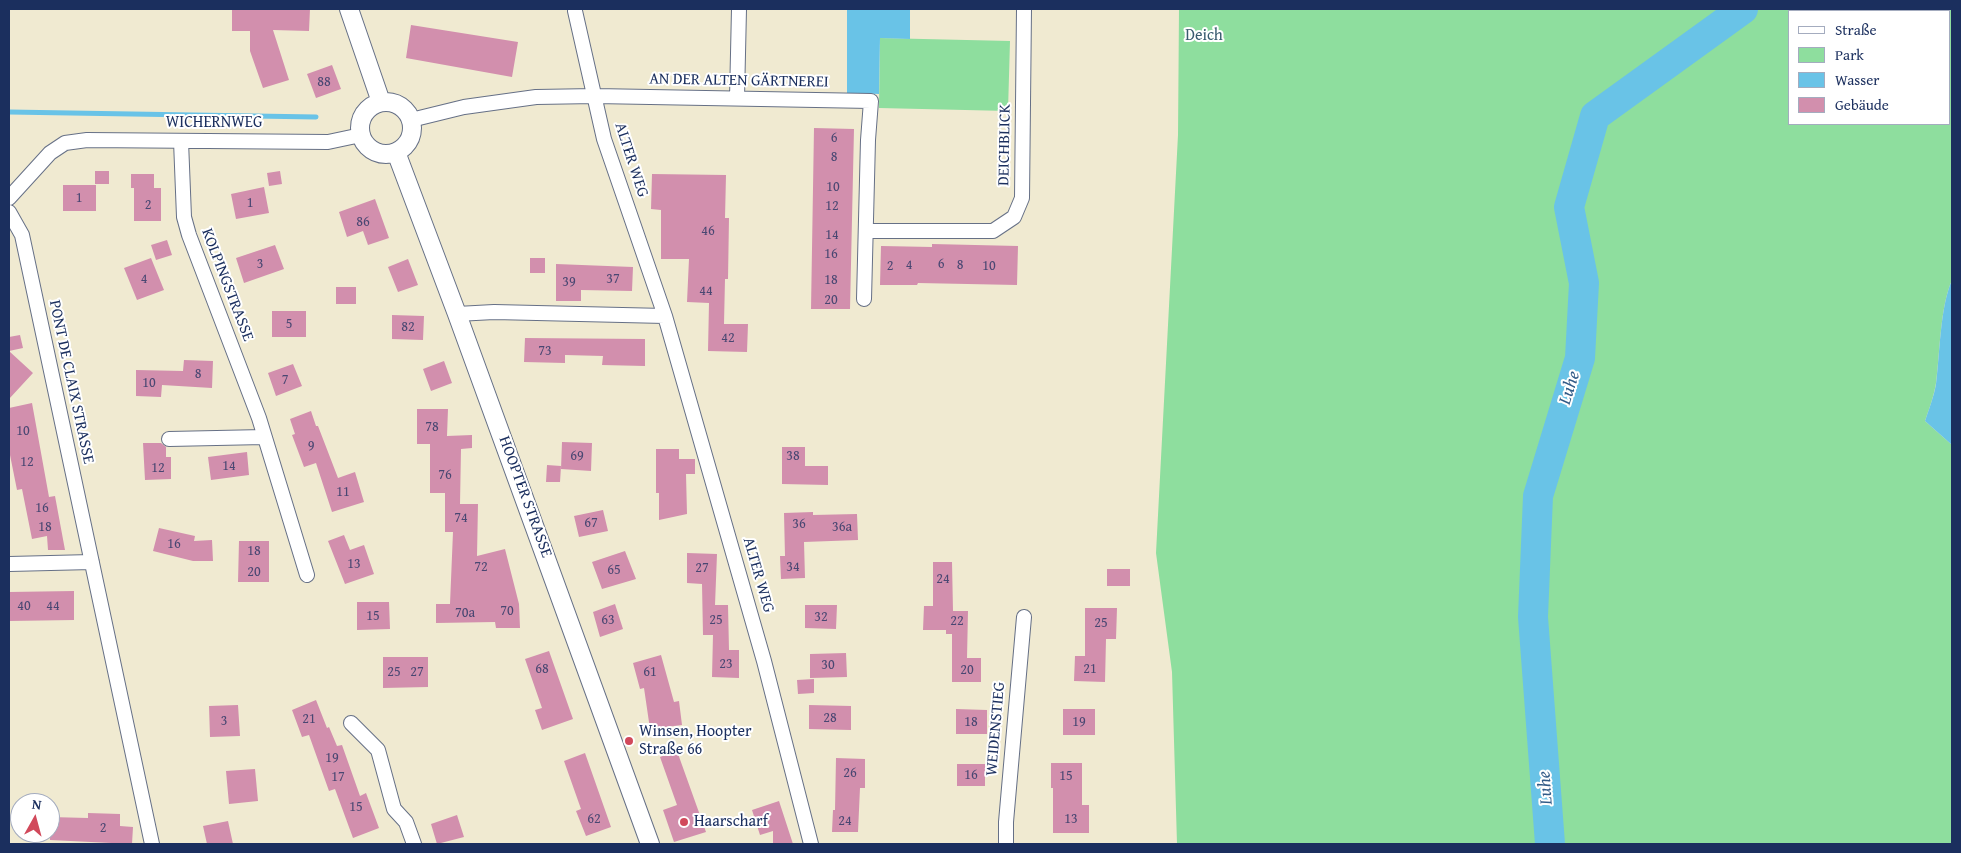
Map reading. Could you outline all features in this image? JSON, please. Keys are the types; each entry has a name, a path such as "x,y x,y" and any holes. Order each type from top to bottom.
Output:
{"street":[{"path":"349,9 381,102"},
{"path":"737,98 739,9"},
{"name":"DEICHBLICK","path":"866,230 993,231 1014,218 1022,198 1024,9"},
{"name":"ALTER WEG","path":"576,11 604,139 665,316 764,661 811,844"},
{"name":"AN DER ALTEN GÄRTNEREI","path":"411,120 464,107 527,99 595,96 871,101 864,299"},
{"path":"381,102 390,102 399,106 411,120 412,130 410,139 396,152 388,154 379,153 365,143 361,135 360,126 366,111 373,105 381,102"},
{"name":"WICHERNWEG","path":"9,198 50,153 65,143 87,140 328,142 361,135"},
{"name":"KOLPINGSTRASSE","path":"181,141 184,217 189,235 259,418 307,575"},
{"name":"HOOPTER STRASSE","path":"396,152 458,314 650,844"},
{"name":"PONT DE CLAIX STRASSE","path":"9,212 22,235 152,844"},
{"path":"458,314 494,312 665,316"},
{"path":"168,439 264,437"},
{"path":"9,564 92,562"},
{"name":"WEIDENSTIEG","path":"1006,844 1006,822 1024,617"},
{"path":"351,723 378,750 394,809 406,822 414,844"}],"green space":[{"name":"Deich","path":"1179,9 1823,9 1788,10 1788,125 1951,125 1951,10 1847,9 1952,9 1952,280 1945,303 1935,388 1925,421 1952,445 1952,844 1177,844 1172,672 1156,553 1178,135"},
{"path":"880,38 1010,41 1008,111 879,108"}],"water":[{"path":"847,9 910,9 910,39 880,38 879,94 847,93"},
{"path":"1952,280 1952,445 1925,421 1936,384 1945,303"}],"building":[{"path":"232,9 310,9 309,31 273,30 289,80 263,88 250,51 250,31 232,31"},
{"path":"411,25 518,42 512,77 406,58"},
{"path":"332,65 341,89 316,98 307,74"},
{"path":"814,128 854,129 850,309 811,309"},
{"path":"95,171 109,171 109,184 95,184"},
{"path":"280,171 282,184 269,186 267,173"},
{"path":"131,174 154,174 154,188 161,188 161,221 134,221 134,188 131,188"},
{"path":"652,174 726,175 725,218 729,218 728,279 725,279 724,324 748,324 747,352 708,351 709,303 687,302 689,259 661,259 661,210 651,209"},
{"path":"63,185 96,185 96,211 63,211"},
{"path":"264,187 269,213 236,219 231,194"},
{"path":"375,199 389,238 368,245 363,231 347,237 339,212"},
{"path":"167,240 172,255 156,260 151,245"},
{"path":"932,244 1018,246 1017,285 918,283 917,285 880,285 881,246 932,247"},
{"path":"275,245 284,269 244,283 236,258"},
{"path":"151,258 164,290 137,300 124,268"},
{"path":"530,258 545,258 545,273 530,273"},
{"path":"408,259 418,285 398,292 388,267"},
{"path":"556,264 633,267 632,291 581,290 581,301 556,301"},
{"path":"336,287 356,287 356,304 336,304"},
{"path":"272,311 306,311 306,337 272,337"},
{"path":"392,315 424,316 423,340 392,339"},
{"path":"20,335 23,348 9,351 9,337"},
{"path":"525,338 645,339 645,366 602,365 603,356 565,355 565,363 524,362"},
{"path":"9,351 33,373 9,399"},
{"path":"184,360 213,361 212,388 162,385 161,397 136,396 136,370 183,371"},
{"path":"444,361 452,383 431,391 423,369"},
{"path":"293,364 302,386 276,396 268,373"},
{"path":"32,403 49,497 55,496 65,550 48,550 47,536 32,539 22,489 17,490 9,450 9,408"},
{"path":"417,409 448,409 447,436 472,435 472,448 461,449 460,504 478,504 477,556 505,549 519,604 520,628 496,628 495,622 436,623 436,604 450,604 453,532 445,532 445,493 430,493 430,444 417,444"},
{"path":"311,411 338,478 355,472 364,502 332,512 316,463 304,467 292,435 295,434 290,419"},
{"path":"562,442 592,443 591,471 561,469"},
{"path":"143,443 161,443 166,447 166,457 171,457 171,479 145,480"},
{"path":"782,447 805,447 805,466 828,466 828,485 782,484"},
{"path":"656,449 679,449 679,459 695,459 695,474 686,474 687,514 659,520 659,493 656,493"},
{"path":"247,452 249,475 211,480 208,457"},
{"path":"547,465 561,466 560,482 546,482"},
{"path":"603,510 608,531 579,537 574,516"},
{"path":"813,512 813,515 857,514 858,540 804,542 805,578 781,579 780,556 785,556 784,513"},
{"path":"159,528 195,536 194,541 212,540 213,561 193,561 153,551"},
{"path":"344,535 350,550 364,545 374,574 345,584 328,541"},
{"path":"239,541 269,541 269,582 238,582"},
{"path":"625,551 636,579 602,589 592,562"},
{"path":"687,553 717,554 715,605 728,605 729,650 739,650 739,678 712,677 713,635 703,635 702,584 687,583"},
{"path":"933,562 952,562 953,611 968,611 967,658 981,658 981,682 952,682 952,634 946,634 946,630 923,630 924,606 933,606"},
{"path":"1107,569 1130,569 1130,586 1107,586"},
{"path":"74,591 74,620 9,621 9,592"},
{"path":"357,602 389,602 390,629 357,630"},
{"path":"615,604 623,629 600,637 593,612"},
{"path":"805,605 837,605 836,629 805,628"},
{"path":"1085,608 1117,608 1116,639 1106,639 1105,682 1074,681 1075,656 1085,656"},
{"path":"549,651 573,719 542,730 535,710 542,708 525,659"},
{"path":"846,653 847,677 810,678 810,654"},
{"path":"661,655 674,702 679,701 682,725 650,729 644,688 640,689 633,663"},
{"path":"383,657 428,657 428,687 383,688"},
{"path":"814,679 814,693 798,694 797,680"},
{"path":"316,700 327,728 329,727 337,746 342,745 360,796 366,793 379,828 353,838 335,789 329,791 309,735 302,737 292,710"},
{"path":"238,705 240,736 210,737 209,706"},
{"path":"809,705 851,706 851,730 809,729"},
{"path":"956,709 987,710 987,734 956,734"},
{"path":"1063,709 1095,709 1095,735 1063,735"},
{"path":"677,751 706,832 674,842 663,810 677,805 660,757"},
{"path":"585,753 611,827 586,836 576,811 581,809 564,761"},
{"path":"836,758 865,759 865,788 860,788 858,832 832,832 833,810 835,810"},
{"path":"1051,763 1082,763 1082,805 1089,805 1089,833 1053,833"},
{"path":"957,764 985,764 985,786 957,786"},
{"path":"255,769 258,801 229,804 226,771"},
{"path":"779,801 793,844 773,844 773,831 760,835 752,810"},
{"path":"88,813 120,814 120,826 133,827 132,844 60,840 60,817 88,818"},
{"path":"457,815 464,837 437,844 431,824"},
{"path":"228,821 233,844 207,844 203,826"}],"waterway":[{"name":"Luhe","path":"1550,844 1533,617 1538,496 1580,358 1584,283 1569,207 1595,116 1743,9"},
{"path":"9,112 316,117"}],"place":[{"name":"Winsen, Hoopter Straße 66","path":"629,741"},
{"name":"Haarscharf","path":"684,822"}]}
